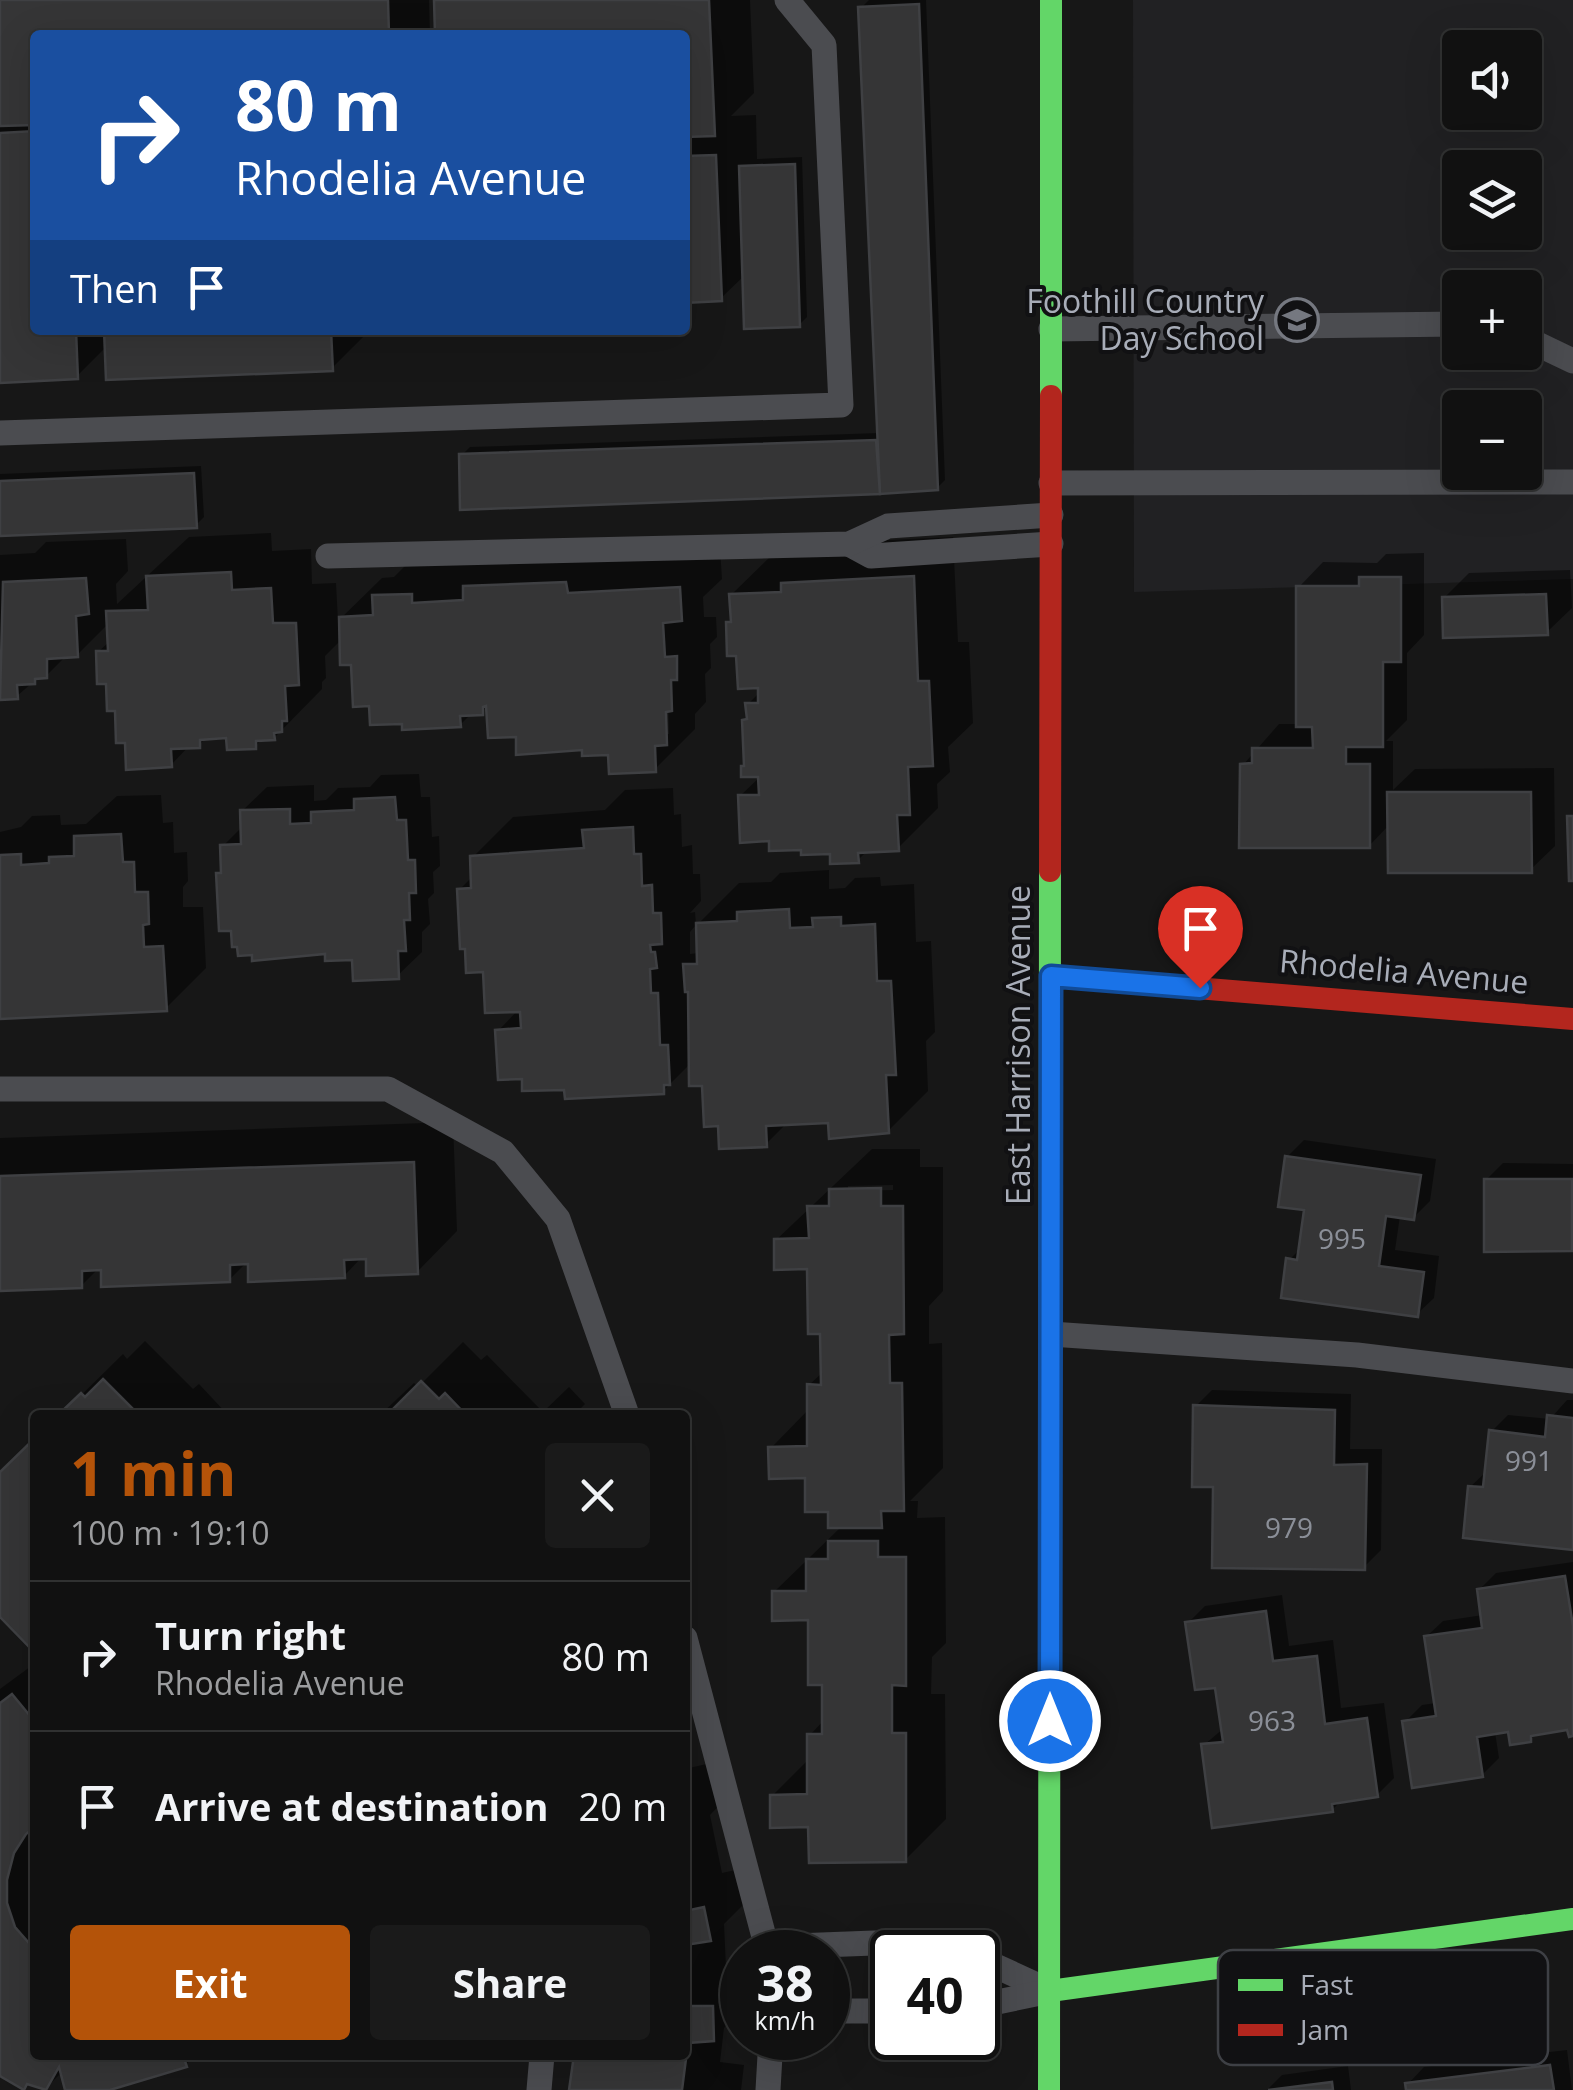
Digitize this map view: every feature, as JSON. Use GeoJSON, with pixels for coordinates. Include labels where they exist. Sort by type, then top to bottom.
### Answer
{"type":"FeatureCollection","features":[{"type":"Feature","properties":{"kind":"street","name":"East Harrison Avenue"},"geometry":{"type":"LineString","coordinates":[[1050,2090],[1051,0]]}},
{"type":"Feature","properties":{"kind":"street","name":"Rhodelia Avenue"},"geometry":{"type":"LineString","coordinates":[[1051,976],[1573,1019]]}},
{"type":"Feature","properties":{"kind":"street"},"geometry":{"type":"LineString","coordinates":[[1348,1950],[1573,1919]]}},
{"type":"Feature","properties":{"kind":"street"},"geometry":{"type":"LineString","coordinates":[[1050,1991],[1218,1968]]}},
{"type":"Feature","properties":{"kind":"lane"},"geometry":{"type":"LineString","coordinates":[[0,433],[841,405],[824,45],[787,0]]}},
{"type":"Feature","properties":{"kind":"lane"},"geometry":{"type":"LineString","coordinates":[[1051,329],[1442,324]]}},
{"type":"Feature","properties":{"kind":"lane"},"geometry":{"type":"LineString","coordinates":[[1542,346],[1573,361]]}},
{"type":"Feature","properties":{"kind":"lane"},"geometry":{"type":"LineString","coordinates":[[1051,483],[1573,482]]}},
{"type":"Feature","properties":{"kind":"lane"},"geometry":{"type":"LineString","coordinates":[[328,556],[848,544],[888,526],[1051,515]]}},
{"type":"Feature","properties":{"kind":"lane"},"geometry":{"type":"LineString","coordinates":[[848,544],[871,556],[1051,544]]}},
{"type":"Feature","properties":{"kind":"lane"},"geometry":{"type":"LineString","coordinates":[[0,1089],[388,1088],[503,1152],[558,1219],[625,1410]]}},
{"type":"Feature","properties":{"kind":"lane"},"geometry":{"type":"LineString","coordinates":[[1051,1334],[1357,1356],[1573,1381]]}},
{"type":"Feature","properties":{"kind":"lane"},"geometry":{"type":"LineString","coordinates":[[690,1657],[763,1930]]}},
{"type":"Feature","properties":{"kind":"lane"},"geometry":{"type":"LineString","coordinates":[[1000,1968],[1050,1991]]}},
{"type":"Feature","properties":{"kind":"lane"},"geometry":{"type":"LineString","coordinates":[[1000,2001],[1050,1991]]}},
{"type":"Feature","properties":{"kind":"lane"},"geometry":{"type":"LineString","coordinates":[[539,2090],[542,2060]]}},
{"type":"Feature","properties":{"kind":"lane"},"geometry":{"type":"LineString","coordinates":[[768,2090],[770,2060]]}},
{"type":"Feature","properties":{"kind":"shaded area","name":"Foothill Country Day School"},"geometry":{"type":"Polygon","coordinates":[[[1133,0],[1573,0],[1573,579],[1134,592],[1133,0]]]}},
{"type":"Feature","properties":{"kind":"building"},"geometry":{"type":"Polygon","coordinates":[[[0,0],[388,0],[389,30],[30,30],[30,125],[0,126],[0,0]]]}},
{"type":"Feature","properties":{"kind":"building"},"geometry":{"type":"Polygon","coordinates":[[[434,0],[709,0],[715,136],[690,137],[690,30],[435,30],[434,0]]]}},
{"type":"Feature","properties":{"kind":"building"},"geometry":{"type":"Polygon","coordinates":[[[919,4],[938,490],[880,494],[858,7],[919,4]]]}},
{"type":"Feature","properties":{"kind":"building"},"geometry":{"type":"Polygon","coordinates":[[[30,131],[30,335],[76,335],[78,379],[0,383],[0,133],[30,131]]]}},
{"type":"Feature","properties":{"kind":"building"},"geometry":{"type":"Polygon","coordinates":[[[716,155],[722,301],[690,303],[690,156],[716,155]]]}},
{"type":"Feature","properties":{"kind":"building"},"geometry":{"type":"Polygon","coordinates":[[[795,164],[800,327],[744,329],[739,166],[795,164]]]}},
{"type":"Feature","properties":{"kind":"building"},"geometry":{"type":"Polygon","coordinates":[[[104,335],[331,335],[333,371],[106,380],[104,335]]]}},
{"type":"Feature","properties":{"kind":"building"},"geometry":{"type":"Polygon","coordinates":[[[876,440],[880,494],[460,510],[459,454],[876,440]]]}},
{"type":"Feature","properties":{"kind":"building"},"geometry":{"type":"Polygon","coordinates":[[[194,473],[197,528],[0,536],[0,481],[194,473]]]}},
{"type":"Feature","properties":{"kind":"building"},"geometry":{"type":"Polygon","coordinates":[[[231,572],[232,590],[271,588],[273,623],[296,623],[299,685],[285,686],[287,721],[282,721],[282,732],[274,733],[275,740],[256,741],[256,749],[227,750],[226,738],[200,740],[200,748],[171,749],[172,767],[126,770],[125,743],[116,743],[115,711],[107,711],[106,684],[97,684],[96,651],[108,651],[106,611],[148,610],[146,576],[231,572]]]}},
{"type":"Feature","properties":{"kind":"building"},"geometry":{"type":"Polygon","coordinates":[[[914,576],[918,681],[929,681],[933,766],[908,767],[910,815],[897,815],[899,851],[858,853],[859,863],[830,864],[830,854],[769,851],[769,841],[740,843],[738,795],[759,795],[758,777],[741,777],[745,703],[758,703],[758,688],[738,689],[736,656],[727,656],[729,594],[781,592],[781,583],[914,576]]]}},
{"type":"Feature","properties":{"kind":"building"},"geometry":{"type":"Polygon","coordinates":[[[1359,577],[1401,577],[1401,662],[1383,662],[1383,747],[1346,747],[1346,764],[1370,764],[1370,848],[1239,848],[1240,764],[1252,763],[1252,748],[1313,748],[1312,727],[1296,727],[1296,586],[1359,586],[1359,577]]]}},
{"type":"Feature","properties":{"kind":"building"},"geometry":{"type":"Polygon","coordinates":[[[86,578],[89,614],[76,616],[78,657],[47,659],[47,678],[35,679],[35,684],[17,685],[18,699],[0,700],[3,582],[86,578]]]}},
{"type":"Feature","properties":{"kind":"building"},"geometry":{"type":"Polygon","coordinates":[[[566,582],[568,593],[680,587],[682,621],[663,623],[665,657],[677,656],[677,680],[671,680],[672,711],[666,712],[667,745],[655,746],[656,772],[609,774],[608,755],[582,756],[582,750],[516,755],[516,737],[488,738],[486,706],[483,715],[460,716],[461,727],[402,730],[402,724],[370,725],[369,706],[353,707],[351,665],[340,665],[339,617],[373,615],[372,595],[412,594],[412,603],[463,600],[463,586],[566,582]]]}},
{"type":"Feature","properties":{"kind":"building"},"geometry":{"type":"Polygon","coordinates":[[[1546,594],[1548,635],[1443,638],[1442,597],[1546,594]]]}},
{"type":"Feature","properties":{"kind":"building"},"geometry":{"type":"Polygon","coordinates":[[[1387,792],[1531,792],[1532,873],[1388,873],[1387,792]]]}},
{"type":"Feature","properties":{"kind":"building"},"geometry":{"type":"Polygon","coordinates":[[[395,797],[397,820],[406,820],[408,860],[415,860],[416,893],[409,893],[410,920],[404,920],[406,951],[398,951],[399,979],[353,981],[352,960],[325,961],[325,954],[252,961],[252,955],[238,956],[237,947],[232,947],[231,931],[219,931],[216,873],[221,873],[220,845],[241,844],[240,810],[290,809],[290,824],[311,823],[311,812],[354,810],[354,799],[395,797]]]}},
{"type":"Feature","properties":{"kind":"building"},"geometry":{"type":"Polygon","coordinates":[[[1567,816],[1573,816],[1573,881],[1569,881],[1567,816]]]}},
{"type":"Feature","properties":{"kind":"building"},"geometry":{"type":"Polygon","coordinates":[[[633,827],[634,854],[641,854],[642,886],[652,885],[653,913],[661,913],[662,944],[650,945],[657,968],[650,969],[651,993],[658,993],[660,1045],[668,1045],[670,1085],[664,1085],[664,1094],[565,1099],[564,1090],[522,1091],[522,1079],[498,1080],[495,1030],[521,1028],[520,1012],[485,1013],[483,972],[466,973],[465,949],[460,949],[457,889],[471,888],[470,856],[584,848],[582,830],[633,827]]]}},
{"type":"Feature","properties":{"kind":"building"},"geometry":{"type":"Polygon","coordinates":[[[121,834],[123,862],[134,862],[135,892],[148,892],[149,924],[143,925],[144,947],[163,946],[167,1011],[0,1019],[0,855],[21,854],[21,865],[49,863],[49,857],[74,856],[74,836],[121,834]]]}},
{"type":"Feature","properties":{"kind":"building"},"geometry":{"type":"Polygon","coordinates":[[[789,909],[790,928],[813,927],[812,918],[841,917],[841,926],[875,924],[877,981],[891,981],[896,1075],[886,1075],[889,1133],[829,1139],[828,1123],[766,1126],[767,1147],[719,1149],[718,1126],[704,1127],[702,1086],[689,1086],[688,992],[683,964],[697,964],[696,923],[737,921],[737,912],[789,909]]]}},
{"type":"Feature","properties":{"kind":"building"},"geometry":{"type":"Polygon","coordinates":[[[1285,1156],[1421,1175],[1414,1220],[1386,1216],[1379,1266],[1424,1272],[1418,1317],[1281,1298],[1286,1258],[1297,1260],[1304,1210],[1278,1207],[1285,1156]]]}},
{"type":"Feature","properties":{"kind":"building"},"geometry":{"type":"Polygon","coordinates":[[[414,1162],[418,1274],[366,1276],[366,1259],[344,1260],[345,1278],[248,1282],[248,1264],[230,1265],[230,1282],[101,1287],[101,1270],[82,1271],[82,1288],[0,1291],[0,1176],[414,1162]]]}},
{"type":"Feature","properties":{"kind":"building"},"geometry":{"type":"Polygon","coordinates":[[[1484,1179],[1572,1179],[1572,1251],[1484,1252],[1484,1179]]]}},
{"type":"Feature","properties":{"kind":"building"},"geometry":{"type":"Polygon","coordinates":[[[881,1188],[881,1206],[903,1206],[904,1334],[889,1335],[890,1383],[902,1383],[904,1511],[881,1511],[882,1528],[828,1528],[828,1512],[805,1512],[805,1478],[769,1479],[768,1447],[807,1446],[807,1384],[821,1385],[820,1334],[808,1334],[807,1269],[774,1270],[774,1239],[809,1238],[807,1206],[829,1206],[829,1189],[881,1188]]]}},
{"type":"Feature","properties":{"kind":"building"},"geometry":{"type":"Polygon","coordinates":[[[103,1379],[134,1410],[63,1410],[81,1393],[85,1397],[103,1379]]]}},
{"type":"Feature","properties":{"kind":"building"},"geometry":{"type":"Polygon","coordinates":[[[421,1381],[439,1399],[445,1393],[461,1410],[392,1410],[421,1381]]]}},
{"type":"Feature","properties":{"kind":"building"},"geometry":{"type":"Polygon","coordinates":[[[1193,1405],[1335,1410],[1334,1465],[1367,1464],[1365,1570],[1212,1568],[1213,1487],[1192,1487],[1193,1405]]]}},
{"type":"Feature","properties":{"kind":"building"},"geometry":{"type":"Polygon","coordinates":[[[1547,1415],[1573,1418],[1573,1550],[1463,1538],[1468,1486],[1483,1487],[1489,1430],[1545,1437],[1547,1415]]]}},
{"type":"Feature","properties":{"kind":"building"},"geometry":{"type":"Polygon","coordinates":[[[30,1443],[30,1648],[0,1617],[0,1472],[30,1443]]]}},
{"type":"Feature","properties":{"kind":"building"},"geometry":{"type":"Polygon","coordinates":[[[828,1541],[878,1541],[878,1557],[906,1557],[906,1686],[892,1685],[892,1733],[906,1733],[906,1862],[809,1863],[808,1827],[770,1828],[770,1795],[807,1794],[807,1734],[822,1734],[822,1685],[808,1685],[808,1620],[772,1621],[772,1591],[806,1591],[806,1559],[828,1559],[828,1541]]]}},
{"type":"Feature","properties":{"kind":"building"},"geometry":{"type":"Polygon","coordinates":[[[1565,1576],[1573,1626],[1573,1736],[1569,1737],[1567,1730],[1531,1736],[1531,1742],[1510,1745],[1508,1732],[1477,1737],[1483,1777],[1412,1788],[1402,1721],[1436,1716],[1424,1636],[1482,1628],[1477,1589],[1565,1576]]]}},
{"type":"Feature","properties":{"kind":"building"},"geometry":{"type":"Polygon","coordinates":[[[1266,1611],[1273,1661],[1317,1656],[1325,1724],[1367,1718],[1378,1797],[1332,1804],[1333,1812],[1212,1828],[1201,1744],[1223,1742],[1215,1688],[1195,1690],[1185,1622],[1266,1611]]]}},
{"type":"Feature","properties":{"kind":"building"},"geometry":{"type":"Polygon","coordinates":[[[12,1694],[30,1716],[30,1831],[14,1853],[7,1880],[7,1903],[15,1927],[30,1944],[30,2060],[185,2060],[187,2067],[110,2090],[65,2090],[59,2067],[46,2090],[27,2084],[24,2090],[0,2076],[0,1703],[12,1694]]]}},
{"type":"Feature","properties":{"kind":"building"},"geometry":{"type":"Polygon","coordinates":[[[704,1907],[711,1941],[690,1944],[690,1910],[704,1907]]]}},
{"type":"Feature","properties":{"kind":"building"},"geometry":{"type":"Polygon","coordinates":[[[690,2006],[713,2006],[714,2041],[690,2043],[690,2006]]]}},
{"type":"Feature","properties":{"kind":"building"},"geometry":{"type":"Polygon","coordinates":[[[573,2060],[686,2060],[682,2090],[569,2090],[573,2060]]]}},
{"type":"Feature","properties":{"kind":"building"},"geometry":{"type":"Polygon","coordinates":[[[1550,2065],[1554,2090],[1406,2090],[1405,2083],[1550,2065]]]}},
{"type":"Feature","properties":{"kind":"building"},"geometry":{"type":"Polygon","coordinates":[[[1332,2082],[1333,2090],[1268,2090],[1332,2082]]]}},
{"type":"Feature","properties":{"kind":"traffic: fast"},"geometry":{"type":"LineString","coordinates":[[1051,0],[1051,396]]}},
{"type":"Feature","properties":{"kind":"traffic: fast"},"geometry":{"type":"LineString","coordinates":[[1049,2090],[1050,871]]}},
{"type":"Feature","properties":{"kind":"traffic: fast"},"geometry":{"type":"LineString","coordinates":[[1348,1950],[1573,1919]]}},
{"type":"Feature","properties":{"kind":"traffic: fast"},"geometry":{"type":"LineString","coordinates":[[1050,1991],[1218,1968]]}},
{"type":"Feature","properties":{"kind":"traffic: jam"},"geometry":{"type":"LineString","coordinates":[[1050,871],[1051,396]]}},
{"type":"Feature","properties":{"kind":"traffic: jam"},"geometry":{"type":"LineString","coordinates":[[1051,976],[1573,1019]]}},
{"type":"Feature","properties":{"kind":"place","name":"Foothill Country Day School"},"geometry":{"type":"Point","coordinates":[1297,320]}},
{"type":"Feature","properties":{"kind":"route"},"geometry":{"type":"LineString","coordinates":[[1050,1721],[1051,976],[1200,988]]}}]}
